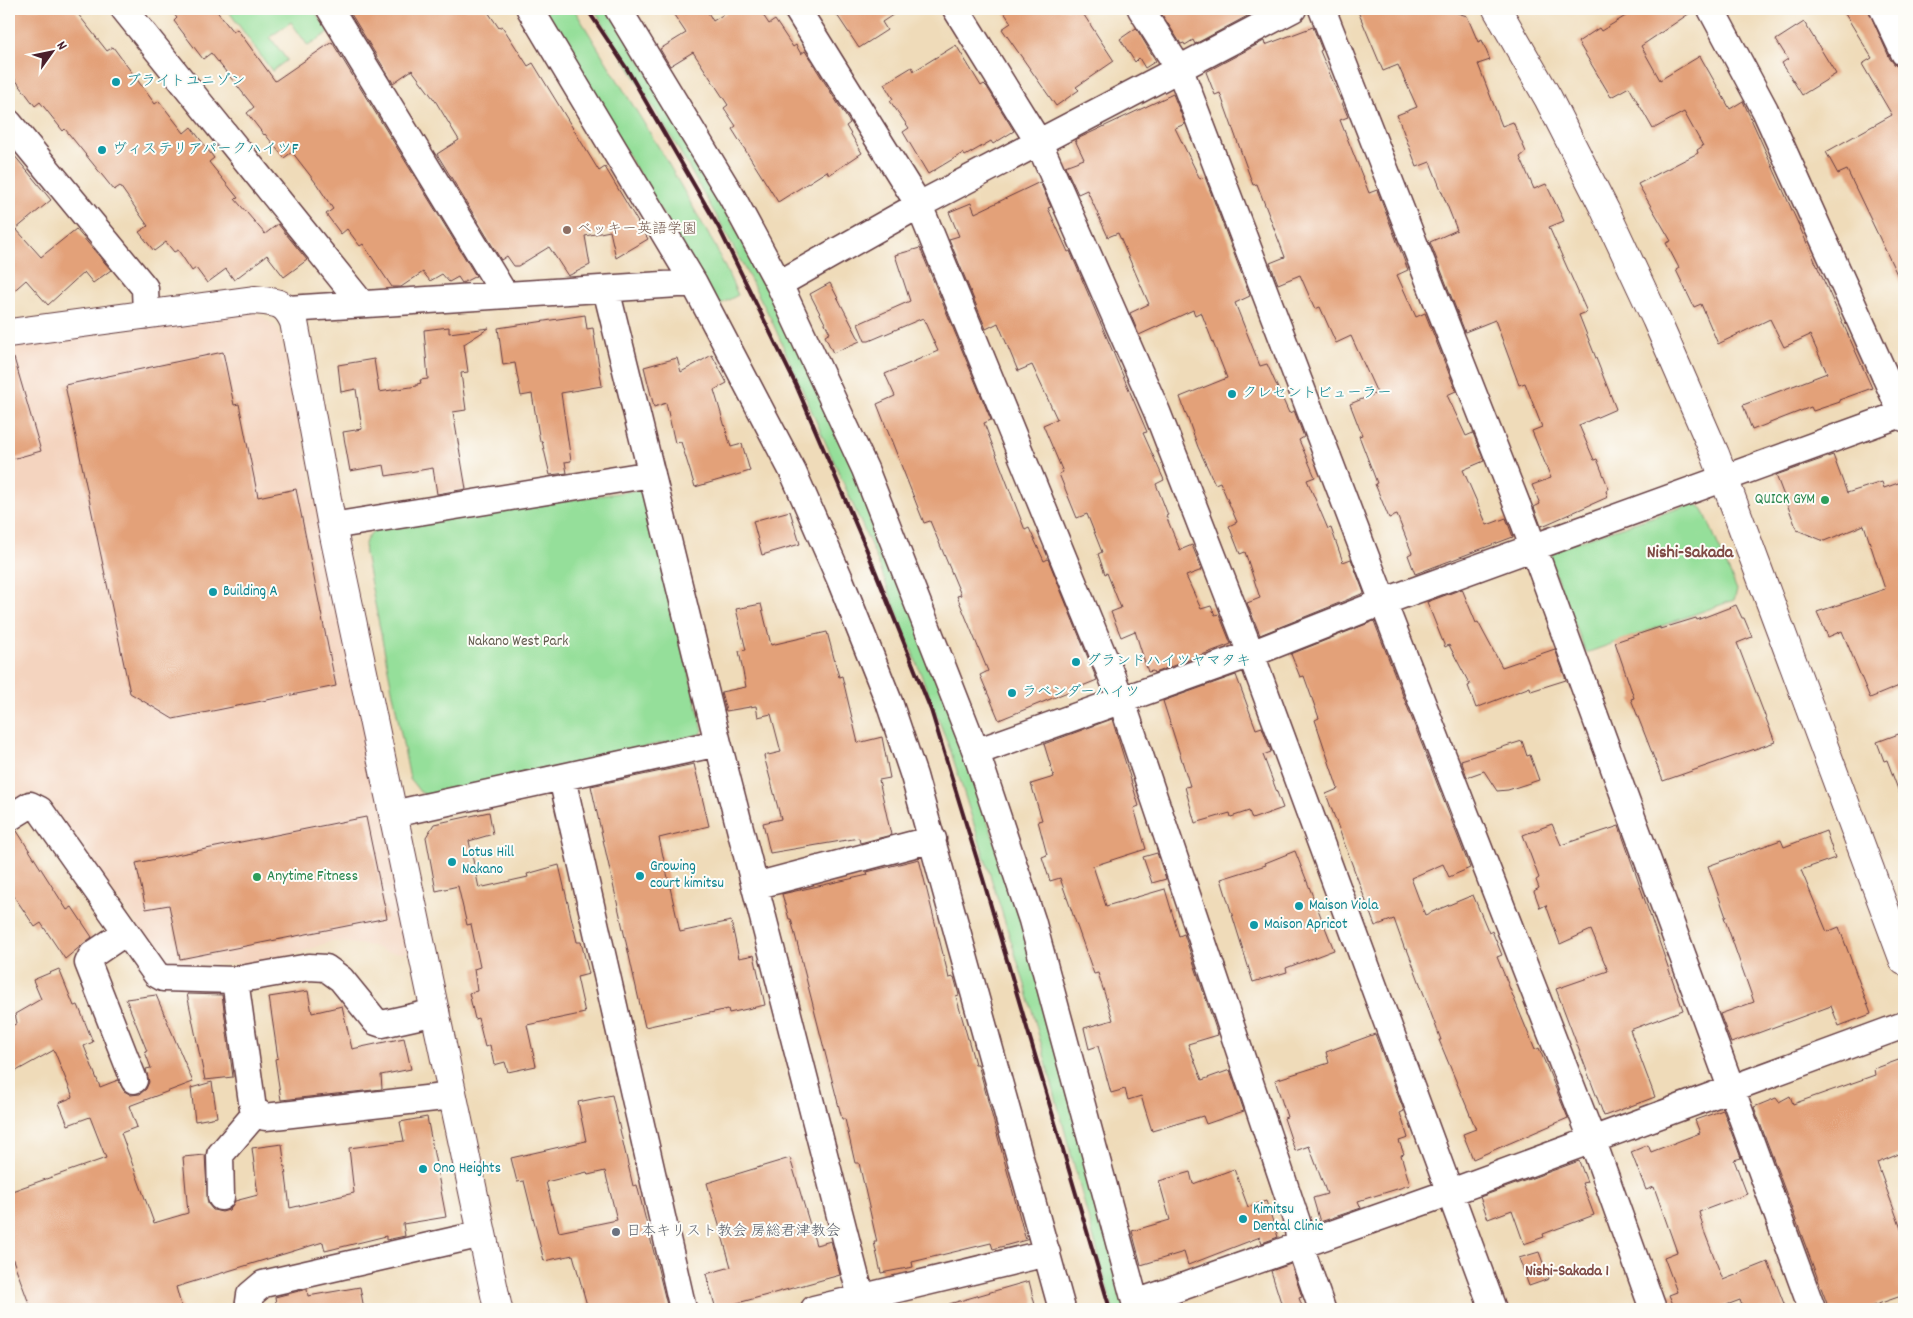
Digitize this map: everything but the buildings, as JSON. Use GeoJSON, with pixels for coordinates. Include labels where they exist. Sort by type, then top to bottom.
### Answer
{"type":"FeatureCollection","features":[{"type":"Feature","properties":{"kind":"street"},"geometry":{"type":"LineString","coordinates":[[124,9],[362,304]]}},
{"type":"Feature","properties":{"kind":"street"},"geometry":{"type":"LineString","coordinates":[[330,9],[505,295]]}},
{"type":"Feature","properties":{"kind":"street"},"geometry":{"type":"LineString","coordinates":[[530,9],[694,283],[793,472],[839,578],[889,702],[933,839],[1062,1309]]}},
{"type":"Feature","properties":{"kind":"street"},"geometry":{"type":"LineString","coordinates":[[618,9],[732,196],[779,284],[865,469],[976,752],[1032,920],[1137,1306],[1904,1025]]}},
{"type":"Feature","properties":{"kind":"street"},"geometry":{"type":"LineString","coordinates":[[797,9],[920,205],[1120,699],[1297,1222],[1300,1246],[1322,1309]]}},
{"type":"Feature","properties":{"kind":"street"},"geometry":{"type":"LineString","coordinates":[[956,9],[1038,143],[1157,412],[1251,654],[1493,1309]]}},
{"type":"Feature","properties":{"kind":"street"},"geometry":{"type":"LineString","coordinates":[[1141,9],[1180,70],[1383,602],[1592,1139],[1653,1309]]}},
{"type":"Feature","properties":{"kind":"street"},"geometry":{"type":"LineString","coordinates":[[779,284],[920,205],[1293,9]]}},
{"type":"Feature","properties":{"kind":"street"},"geometry":{"type":"LineString","coordinates":[[1322,9],[1534,549],[1812,1309]]}},
{"type":"Feature","properties":{"kind":"street"},"geometry":{"type":"LineString","coordinates":[[1497,9],[1548,98],[1605,210],[1660,328],[1726,478],[1904,961]]}},
{"type":"Feature","properties":{"kind":"street"},"geometry":{"type":"LineString","coordinates":[[976,752],[1120,699],[1251,654],[1383,602],[1904,415],[1766,110],[1712,9]]}},
{"type":"Feature","properties":{"kind":"street"},"geometry":{"type":"LineString","coordinates":[[1883,9],[1904,53]]}},
{"type":"Feature","properties":{"kind":"street"},"geometry":{"type":"LineString","coordinates":[[9,123],[145,288],[146,315]]}},
{"type":"Feature","properties":{"kind":"street"},"geometry":{"type":"LineString","coordinates":[[9,333],[254,300],[275,302],[288,309],[694,283]]}},
{"type":"Feature","properties":{"kind":"street"},"geometry":{"type":"LineString","coordinates":[[606,289],[718,743],[863,1303]]}},
{"type":"Feature","properties":{"kind":"street"},"geometry":{"type":"LineString","coordinates":[[288,309],[294,322],[332,526],[498,1309]]}},
{"type":"Feature","properties":{"kind":"street"},"geometry":{"type":"LineString","coordinates":[[332,526],[652,474]]}},
{"type":"Feature","properties":{"kind":"street"},"geometry":{"type":"LineString","coordinates":[[393,814],[718,743]]}},
{"type":"Feature","properties":{"kind":"street"},"geometry":{"type":"LineString","coordinates":[[562,778],[683,1309]]}},
{"type":"Feature","properties":{"kind":"street"},"geometry":{"type":"LineString","coordinates":[[9,818],[30,805],[40,810],[156,974],[163,978],[235,980],[309,967],[326,968],[342,979],[376,1022],[382,1024],[436,1012]]}},
{"type":"Feature","properties":{"kind":"street"},"geometry":{"type":"LineString","coordinates":[[755,886],[933,839]]}},
{"type":"Feature","properties":{"kind":"street"},"geometry":{"type":"LineString","coordinates":[[126,932],[92,955],[88,963],[134,1080]]}},
{"type":"Feature","properties":{"kind":"street"},"geometry":{"type":"LineString","coordinates":[[235,980],[252,1109],[265,1118],[453,1096]]}},
{"type":"Feature","properties":{"kind":"street"},"geometry":{"type":"LineString","coordinates":[[221,1196],[220,1155],[256,1113]]}},
{"type":"Feature","properties":{"kind":"street"},"geometry":{"type":"LineString","coordinates":[[248,1309],[250,1295],[263,1284],[482,1234]]}},
{"type":"Feature","properties":{"kind":"street"},"geometry":{"type":"LineString","coordinates":[[814,1309],[863,1303],[1047,1253]]}},
{"type":"Feature","properties":{"kind":"shaded area"},"geometry":{"type":"Polygon","coordinates":[[[255,312],[276,326],[282,341],[412,947],[405,953],[386,952],[373,946],[332,941],[290,956],[261,962],[174,965],[163,960],[39,794],[25,794],[9,805],[9,346],[255,312]]]}},
{"type":"Feature","properties":{"kind":"green space"},"geometry":{"type":"Polygon","coordinates":[[[227,9],[313,9],[329,32],[308,46],[291,22],[270,37],[287,60],[272,71],[227,9]]]}},
{"type":"Feature","properties":{"kind":"green space"},"geometry":{"type":"Polygon","coordinates":[[[542,9],[574,9],[664,156],[715,246],[738,295],[717,306],[542,9]]]}},
{"type":"Feature","properties":{"kind":"green space"},"geometry":{"type":"Polygon","coordinates":[[[594,9],[608,9],[668,106],[776,301],[863,487],[925,637],[1019,913],[1127,1309],[1113,1309],[1026,988],[951,752],[873,550],[771,319],[725,231],[676,145],[594,9]]]}},
{"type":"Feature","properties":{"kind":"green space","name":"Nakano West Park"},"geometry":{"type":"Polygon","coordinates":[[[638,490],[646,498],[703,730],[701,734],[431,797],[420,792],[410,779],[365,554],[366,540],[375,529],[638,490]]]}},
{"type":"Feature","properties":{"kind":"green space"},"geometry":{"type":"Polygon","coordinates":[[[1695,503],[1703,509],[1737,590],[1734,600],[1586,653],[1551,563],[1551,556],[1557,548],[1695,503]]]}},
{"type":"Feature","properties":{"kind":"railway"},"geometry":{"type":"LineString","coordinates":[[587,9],[627,69],[719,228],[796,385],[866,548],[931,710],[1110,1309]]}},
{"type":"Feature","properties":{"kind":"place","name":"ブライトユニゾン"},"geometry":{"type":"Point","coordinates":[116,82]}},
{"type":"Feature","properties":{"kind":"place","name":"ヴィステリアパークハイツF"},"geometry":{"type":"Point","coordinates":[102,150]}},
{"type":"Feature","properties":{"kind":"place","name":"ベッキー英語学園"},"geometry":{"type":"Point","coordinates":[567,230]}},
{"type":"Feature","properties":{"kind":"place","name":"クレセントビューラー"},"geometry":{"type":"Point","coordinates":[1232,394]}},
{"type":"Feature","properties":{"kind":"place","name":"QUICK GYM"},"geometry":{"type":"Point","coordinates":[1825,500]}},
{"type":"Feature","properties":{"kind":"place","name":"Building A"},"geometry":{"type":"Point","coordinates":[213,592]}},
{"type":"Feature","properties":{"kind":"place","name":"グランドハイツヤマタキ"},"geometry":{"type":"Point","coordinates":[1076,662]}},
{"type":"Feature","properties":{"kind":"place","name":"ラベンダーハイツ"},"geometry":{"type":"Point","coordinates":[1012,693]}},
{"type":"Feature","properties":{"kind":"place","name":"Lotus Hill Nakano"},"geometry":{"type":"Point","coordinates":[452,862]}},
{"type":"Feature","properties":{"kind":"place","name":"Growing court kimitsu"},"geometry":{"type":"Point","coordinates":[640,876]}},
{"type":"Feature","properties":{"kind":"place","name":"Anytime Fitness"},"geometry":{"type":"Point","coordinates":[257,877]}},
{"type":"Feature","properties":{"kind":"place","name":"Maison Viola"},"geometry":{"type":"Point","coordinates":[1299,906]}},
{"type":"Feature","properties":{"kind":"place","name":"Maison Apricot"},"geometry":{"type":"Point","coordinates":[1254,925]}},
{"type":"Feature","properties":{"kind":"place","name":"Ono Heights"},"geometry":{"type":"Point","coordinates":[423,1169]}},
{"type":"Feature","properties":{"kind":"place","name":"Kimitsu Dental Clinic"},"geometry":{"type":"Point","coordinates":[1243,1219]}},
{"type":"Feature","properties":{"kind":"place","name":"日本キリスト教会 房総君津教会"},"geometry":{"type":"Point","coordinates":[616,1232]}},
{"type":"Feature","properties":{"kind":"district","name":"Nishi-Sakada"},"geometry":{"type":"Point","coordinates":[1690,553]}},
{"type":"Feature","properties":{"kind":"district","name":"Nishi-Sakada 1"},"geometry":{"type":"Point","coordinates":[1567,1271]}}]}
